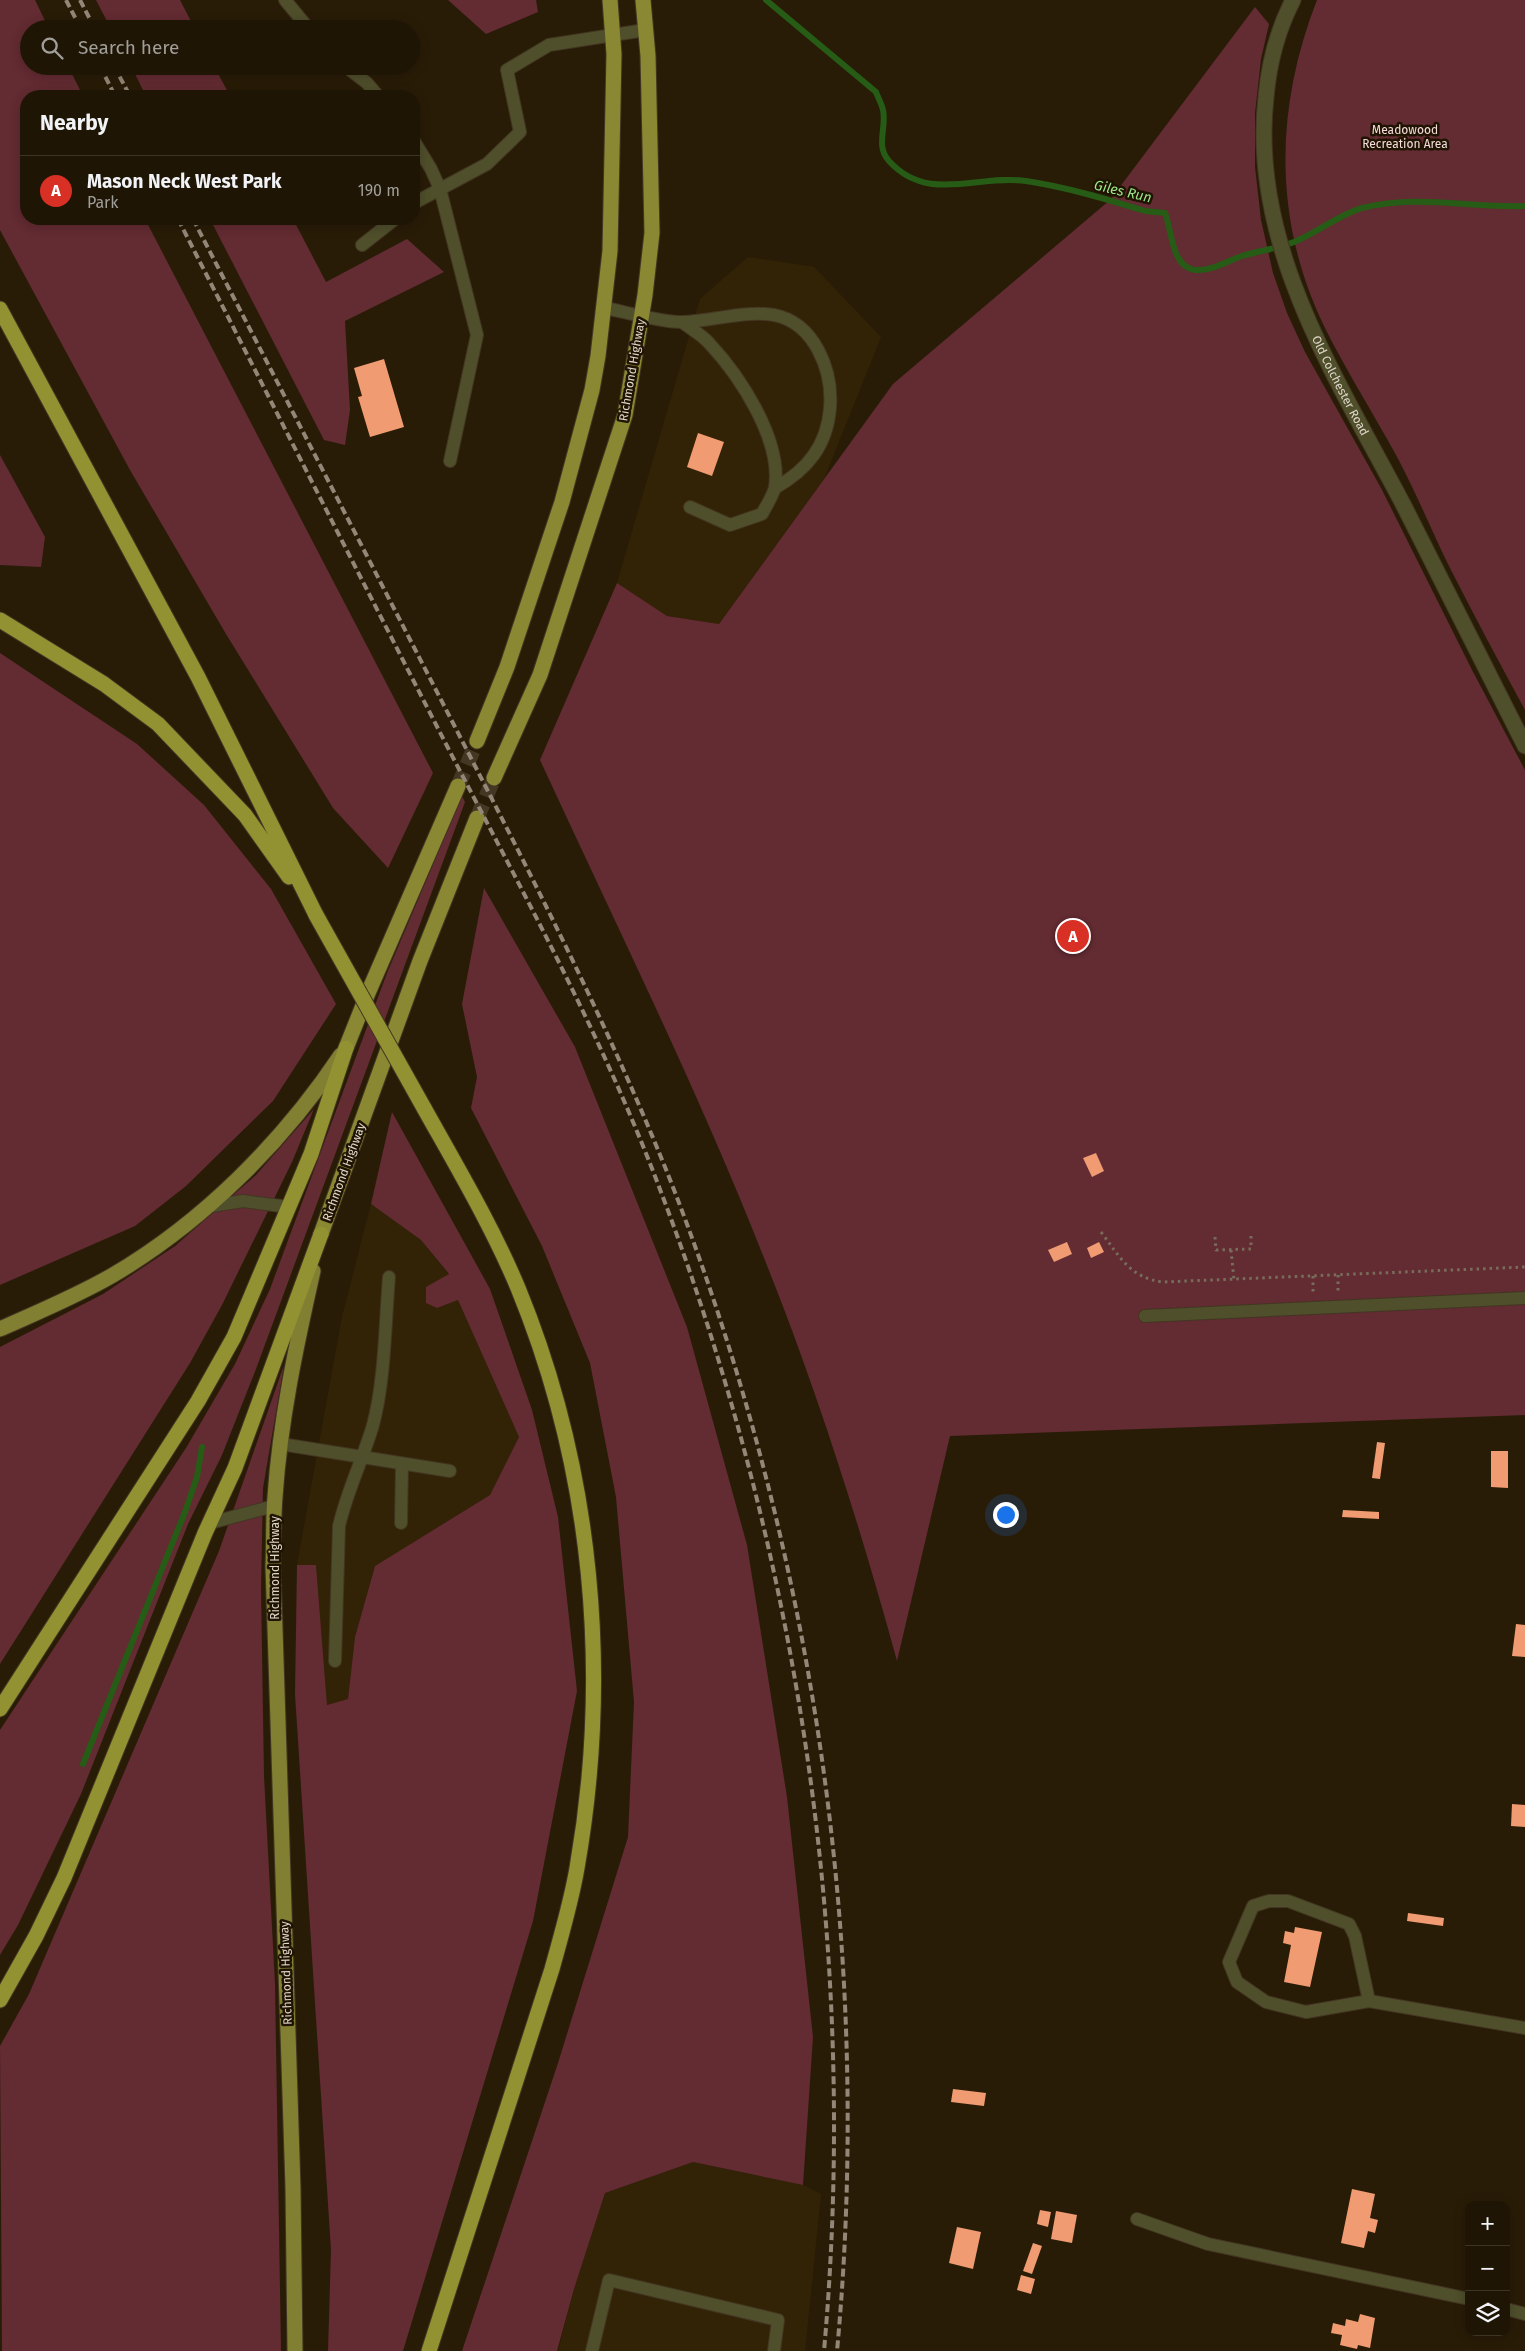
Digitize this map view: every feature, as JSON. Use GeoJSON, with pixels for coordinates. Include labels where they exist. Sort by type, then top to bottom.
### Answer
{"type":"FeatureCollection","features":[{"type":"Feature","properties":{"kind":"highway"},"geometry":{"type":"LineString","coordinates":[[477,741],[507,667],[562,502],[592,390],[605,308],[611,221],[614,54],[610,0]]}},
{"type":"Feature","properties":{"kind":"highway","name":"Richmond Highway"},"geometry":{"type":"LineString","coordinates":[[494,778],[540,675],[625,415],[642,315],[652,234],[643,0]]}},
{"type":"Feature","properties":{"kind":"highway"},"geometry":{"type":"LineString","coordinates":[[0,309],[198,676],[316,915],[494,1235],[518,1287],[538,1341],[570,1451],[583,1524],[590,1580],[594,1692],[591,1764],[586,1813],[568,1912],[552,1969],[429,2351]]}},
{"type":"Feature","properties":{"kind":"highway"},"geometry":{"type":"LineString","coordinates":[[0,620],[104,684],[158,724],[245,815],[316,915]]}},
{"type":"Feature","properties":{"kind":"highway"},"geometry":{"type":"LineString","coordinates":[[0,1709],[198,1401],[234,1337],[310,1154],[346,1048],[458,786]]}},
{"type":"Feature","properties":{"kind":"highway","name":"Richmond Highway"},"geometry":{"type":"LineString","coordinates":[[321,1234],[420,961],[477,818]]}},
{"type":"Feature","properties":{"kind":"highway"},"geometry":{"type":"LineString","coordinates":[[0,2000],[36,1936],[64,1878],[210,1523],[235,1468],[321,1234]]}},
{"type":"Feature","properties":{"kind":"main road"},"geometry":{"type":"LineString","coordinates":[[0,1329],[82,1292],[113,1275],[151,1250],[205,1207],[281,1133],[320,1087],[346,1048]]}},
{"type":"Feature","properties":{"kind":"main road","name":"Richmond Highway"},"geometry":{"type":"LineString","coordinates":[[295,2351],[293,2178],[273,1566],[274,1506],[291,1367],[321,1234]]}},
{"type":"Feature","properties":{"kind":"street","name":"Old Colchester Road"},"geometry":{"type":"LineString","coordinates":[[1290,1],[1276,41],[1268,73],[1263,120],[1266,181],[1288,268],[1317,341],[1525,746]]}},
{"type":"Feature","properties":{"kind":"lane"},"geometry":{"type":"LineString","coordinates":[[285,0],[302,20]]}},
{"type":"Feature","properties":{"kind":"lane"},"geometry":{"type":"LineString","coordinates":[[420,200],[487,164],[520,132],[507,70],[549,46],[645,30]]}},
{"type":"Feature","properties":{"kind":"lane"},"geometry":{"type":"LineString","coordinates":[[357,75],[367,82],[373,90]]}},
{"type":"Feature","properties":{"kind":"lane"},"geometry":{"type":"LineString","coordinates":[[420,152],[440,189],[477,335],[450,461]]}},
{"type":"Feature","properties":{"kind":"lane"},"geometry":{"type":"LineString","coordinates":[[362,245],[387,225]]}},
{"type":"Feature","properties":{"kind":"lane"},"geometry":{"type":"LineString","coordinates":[[605,308],[682,322],[773,315],[791,322],[806,334],[819,350],[828,374],[831,396],[829,419],[822,442],[800,472],[775,488]]}},
{"type":"Feature","properties":{"kind":"lane"},"geometry":{"type":"LineString","coordinates":[[682,322],[708,342],[733,373],[757,411],[775,456],[775,488],[762,514],[730,525],[690,507]]}},
{"type":"Feature","properties":{"kind":"lane"},"geometry":{"type":"LineString","coordinates":[[205,1207],[243,1201],[289,1208]]}},
{"type":"Feature","properties":{"kind":"lane"},"geometry":{"type":"LineString","coordinates":[[335,1661],[339,1526],[344,1504],[362,1457],[378,1401],[389,1277]]}},
{"type":"Feature","properties":{"kind":"lane"},"geometry":{"type":"LineString","coordinates":[[1146,1316],[1525,1298]]}},
{"type":"Feature","properties":{"kind":"lane"},"geometry":{"type":"LineString","coordinates":[[281,1444],[450,1471]]}},
{"type":"Feature","properties":{"kind":"lane"},"geometry":{"type":"LineString","coordinates":[[401,1523],[402,1464]]}},
{"type":"Feature","properties":{"kind":"lane"},"geometry":{"type":"LineString","coordinates":[[210,1523],[274,1506]]}},
{"type":"Feature","properties":{"kind":"lane"},"geometry":{"type":"LineString","coordinates":[[1369,2001],[1354,1936],[1349,1924],[1288,1901],[1269,1902],[1253,1906],[1229,1962],[1237,1982],[1266,2002],[1306,2012],[1369,2001],[1525,2028]]}},
{"type":"Feature","properties":{"kind":"lane"},"geometry":{"type":"LineString","coordinates":[[1137,2219],[1217,2246],[1271,2259],[1465,2298]]}},
{"type":"Feature","properties":{"kind":"lane"},"geometry":{"type":"LineString","coordinates":[[592,2351],[609,2280],[778,2320],[774,2351]]}},
{"type":"Feature","properties":{"kind":"lane"},"geometry":{"type":"LineString","coordinates":[[1510,2310],[1525,2314]]}},
{"type":"Feature","properties":{"kind":"path"},"geometry":{"type":"LineString","coordinates":[[1101,1232],[1129,1268],[1142,1277],[1163,1282],[1525,1268]]}},
{"type":"Feature","properties":{"kind":"path"},"geometry":{"type":"LineString","coordinates":[[1215,1237],[1216,1250],[1251,1249],[1251,1235]]}},
{"type":"Feature","properties":{"kind":"path"},"geometry":{"type":"LineString","coordinates":[[1231,1250],[1234,1280]]}},
{"type":"Feature","properties":{"kind":"shaded area"},"geometry":{"type":"Polygon","coordinates":[[[748,257],[814,267],[881,337],[824,479],[719,624],[667,616],[617,583],[700,299],[748,257]]]}},
{"type":"Feature","properties":{"kind":"shaded area"},"geometry":{"type":"Polygon","coordinates":[[[371,1204],[421,1240],[449,1275],[437,1308],[458,1300],[519,1437],[490,1495],[375,1566],[355,1637],[348,1699],[327,1705],[316,1566],[297,1565],[342,1317],[371,1204]]]}},
{"type":"Feature","properties":{"kind":"shaded area"},"geometry":{"type":"Polygon","coordinates":[[[693,2162],[803,2185],[821,2194],[805,2351],[558,2351],[574,2289],[605,2193],[693,2162]]]}},
{"type":"Feature","properties":{"kind":"green space"},"geometry":{"type":"Polygon","coordinates":[[[0,0],[35,0],[45,20],[20,20],[20,75],[72,75],[80,90],[20,90],[20,225],[148,225],[433,773],[388,868],[333,808],[226,634],[130,470],[0,230],[0,0]]]}},
{"type":"Feature","properties":{"kind":"green space"},"geometry":{"type":"Polygon","coordinates":[[[96,0],[180,0],[190,20],[106,20],[96,0]]]}},
{"type":"Feature","properties":{"kind":"green space"},"geometry":{"type":"Polygon","coordinates":[[[448,0],[536,0],[538,12],[486,34],[448,0]]]}},
{"type":"Feature","properties":{"kind":"green space","name":"Meadowood Recreation Area"},"geometry":{"type":"Polygon","coordinates":[[[1317,0],[1525,0],[1525,710],[1451,570],[1396,455],[1326,330],[1309,290],[1296,249],[1289,208],[1286,166],[1287,125],[1293,83],[1303,41],[1317,0]]]}},
{"type":"Feature","properties":{"kind":"green space"},"geometry":{"type":"Polygon","coordinates":[[[1255,7],[1269,24],[1261,59],[1255,113],[1255,167],[1261,220],[1273,273],[1287,313],[1305,352],[1381,488],[1472,670],[1525,770],[1525,1415],[950,1436],[897,1661],[868,1560],[821,1410],[766,1263],[713,1136],[657,1010],[540,760],[617,583],[667,616],[719,624],[893,384],[1110,200],[1255,7]]]}},
{"type":"Feature","properties":{"kind":"green space"},"geometry":{"type":"Polygon","coordinates":[[[136,75],[219,75],[227,90],[143,90],[136,75]]]}},
{"type":"Feature","properties":{"kind":"green space"},"geometry":{"type":"Polygon","coordinates":[[[213,225],[296,225],[326,282],[407,239],[444,272],[345,321],[350,410],[345,445],[324,440],[213,225]]]}},
{"type":"Feature","properties":{"kind":"green space"},"geometry":{"type":"Polygon","coordinates":[[[0,455],[45,537],[41,567],[0,565],[0,455]]]}},
{"type":"Feature","properties":{"kind":"green space"},"geometry":{"type":"Polygon","coordinates":[[[0,653],[137,744],[204,805],[271,889],[336,1004],[273,1101],[186,1186],[135,1226],[0,1285],[0,653]]]}},
{"type":"Feature","properties":{"kind":"green space"},"geometry":{"type":"Polygon","coordinates":[[[462,796],[465,802],[256,1369],[222,1455],[188,1524],[81,1794],[18,1925],[0,1955],[0,1730],[186,1448],[235,1364],[270,1289],[387,973],[462,796]]]}},
{"type":"Feature","properties":{"kind":"green space"},"geometry":{"type":"Polygon","coordinates":[[[484,888],[575,1047],[687,1327],[747,1545],[787,1797],[813,2037],[803,2185],[693,2162],[605,2193],[574,2289],[557,2351],[462,2351],[558,2063],[628,1837],[634,1702],[616,1497],[590,1363],[542,1246],[471,1108],[477,1077],[462,1004],[484,888]]]}},
{"type":"Feature","properties":{"kind":"green space"},"geometry":{"type":"Polygon","coordinates":[[[314,1109],[292,1162],[222,1305],[190,1363],[0,1664],[0,1347],[103,1294],[175,1246],[256,1175],[314,1109]]]}},
{"type":"Feature","properties":{"kind":"green space"},"geometry":{"type":"Polygon","coordinates":[[[392,1112],[490,1289],[532,1410],[558,1517],[577,1691],[533,1921],[403,2351],[328,2351],[331,2250],[295,1694],[297,1565],[316,1565],[327,1705],[348,1699],[355,1637],[375,1566],[490,1495],[519,1437],[458,1300],[437,1308],[426,1303],[426,1287],[449,1274],[421,1240],[371,1204],[392,1112]]]}},
{"type":"Feature","properties":{"kind":"green space"},"geometry":{"type":"Polygon","coordinates":[[[284,1365],[263,1488],[261,1588],[264,1776],[275,1984],[281,2351],[2,2351],[0,2046],[29,1994],[219,1551],[284,1365]]]}},
{"type":"Feature","properties":{"kind":"building"},"geometry":{"type":"Polygon","coordinates":[[[384,359],[404,427],[370,437],[358,397],[362,396],[354,368],[384,359]]]}},
{"type":"Feature","properties":{"kind":"building"},"geometry":{"type":"Polygon","coordinates":[[[698,433],[724,442],[712,476],[687,467],[698,433]]]}},
{"type":"Feature","properties":{"kind":"building"},"geometry":{"type":"Polygon","coordinates":[[[1096,1153],[1104,1171],[1092,1177],[1083,1158],[1096,1153]]]}},
{"type":"Feature","properties":{"kind":"building"},"geometry":{"type":"Polygon","coordinates":[[[1067,1242],[1072,1254],[1054,1262],[1048,1250],[1067,1242]]]}},
{"type":"Feature","properties":{"kind":"building"},"geometry":{"type":"Polygon","coordinates":[[[1099,1242],[1104,1252],[1091,1258],[1087,1248],[1099,1242]]]}},
{"type":"Feature","properties":{"kind":"building"},"geometry":{"type":"Polygon","coordinates":[[[1377,1442],[1385,1443],[1380,1479],[1372,1478],[1377,1442]]]}},
{"type":"Feature","properties":{"kind":"building"},"geometry":{"type":"Polygon","coordinates":[[[1491,1451],[1508,1451],[1508,1488],[1491,1487],[1491,1451]]]}},
{"type":"Feature","properties":{"kind":"building"},"geometry":{"type":"Polygon","coordinates":[[[1343,1510],[1379,1512],[1379,1519],[1342,1517],[1343,1510]]]}},
{"type":"Feature","properties":{"kind":"building"},"geometry":{"type":"Polygon","coordinates":[[[1516,1624],[1525,1625],[1525,1657],[1512,1656],[1516,1624]]]}},
{"type":"Feature","properties":{"kind":"building"},"geometry":{"type":"Polygon","coordinates":[[[1512,1804],[1525,1805],[1525,1827],[1511,1826],[1512,1804]]]}},
{"type":"Feature","properties":{"kind":"building"},"geometry":{"type":"Polygon","coordinates":[[[1408,1913],[1444,1918],[1443,1926],[1407,1921],[1408,1913]]]}},
{"type":"Feature","properties":{"kind":"building"},"geometry":{"type":"Polygon","coordinates":[[[1295,1927],[1322,1932],[1310,1987],[1284,1982],[1291,1945],[1283,1943],[1285,1931],[1294,1933],[1295,1927]]]}},
{"type":"Feature","properties":{"kind":"building"},"geometry":{"type":"Polygon","coordinates":[[[953,2089],[986,2093],[984,2106],[951,2102],[953,2089]]]}},
{"type":"Feature","properties":{"kind":"building"},"geometry":{"type":"Polygon","coordinates":[[[1352,2189],[1375,2194],[1370,2218],[1378,2220],[1375,2233],[1368,2231],[1364,2248],[1341,2243],[1352,2189]]]}},
{"type":"Feature","properties":{"kind":"building"},"geometry":{"type":"Polygon","coordinates":[[[1040,2210],[1051,2212],[1048,2227],[1037,2224],[1040,2210]]]}},
{"type":"Feature","properties":{"kind":"building"},"geometry":{"type":"Polygon","coordinates":[[[1056,2211],[1077,2215],[1072,2243],[1051,2239],[1056,2211]]]}},
{"type":"Feature","properties":{"kind":"building"},"geometry":{"type":"Polygon","coordinates":[[[957,2227],[981,2232],[973,2269],[949,2263],[957,2227]]]}},
{"type":"Feature","properties":{"kind":"building"},"geometry":{"type":"Polygon","coordinates":[[[1033,2243],[1042,2246],[1032,2274],[1023,2271],[1033,2243]]]}},
{"type":"Feature","properties":{"kind":"building"},"geometry":{"type":"Polygon","coordinates":[[[1021,2275],[1035,2279],[1031,2294],[1017,2290],[1021,2275]]]}},
{"type":"Feature","properties":{"kind":"building"},"geometry":{"type":"Polygon","coordinates":[[[1360,2314],[1375,2318],[1370,2348],[1358,2345],[1357,2349],[1340,2345],[1342,2335],[1331,2333],[1333,2323],[1345,2326],[1346,2319],[1358,2322],[1360,2314]]]}},
{"type":"Feature","properties":{"kind":"waterway","name":"Giles Run"},"geometry":{"type":"LineString","coordinates":[[766,0],[876,92],[884,116],[882,143],[885,155],[904,174],[920,181],[937,184],[1008,180],[1026,181],[1071,190],[1145,211],[1165,213],[1177,255],[1181,262],[1195,270],[1212,268],[1239,257],[1294,242],[1344,215],[1362,208],[1403,202],[1525,206]]}},
{"type":"Feature","properties":{"kind":"waterway"},"geometry":{"type":"LineString","coordinates":[[83,1764],[185,1512],[197,1477],[202,1447]]}},
{"type":"Feature","properties":{"kind":"tunnel"},"geometry":{"type":"LineString","coordinates":[[458,786],[477,741]]}},
{"type":"Feature","properties":{"kind":"tunnel"},"geometry":{"type":"LineString","coordinates":[[477,818],[494,778]]}},
{"type":"Feature","properties":{"kind":"railway"},"geometry":{"type":"LineString","coordinates":[[66,0],[76,20]]}},
{"type":"Feature","properties":{"kind":"railway"},"geometry":{"type":"LineString","coordinates":[[80,0],[90,20]]}},
{"type":"Feature","properties":{"kind":"railway"},"geometry":{"type":"LineString","coordinates":[[104,75],[112,90]]}},
{"type":"Feature","properties":{"kind":"railway"},"geometry":{"type":"LineString","coordinates":[[119,75],[127,90]]}},
{"type":"Feature","properties":{"kind":"railway"},"geometry":{"type":"LineString","coordinates":[[181,225],[555,954],[629,1112],[651,1166],[702,1308],[745,1453],[780,1600],[806,1749],[824,1899],[833,2049],[833,2200],[824,2351]]}},
{"type":"Feature","properties":{"kind":"railway"},"geometry":{"type":"LineString","coordinates":[[196,225],[567,948],[620,1062],[669,1177],[719,1317],[762,1461],[796,1606],[821,1754],[838,1903],[847,2053],[846,2202],[837,2351]]}},
{"type":"Feature","properties":{"kind":"place","name":"Mason Neck West Park"},"geometry":{"type":"Point","coordinates":[1073,936]}}]}
